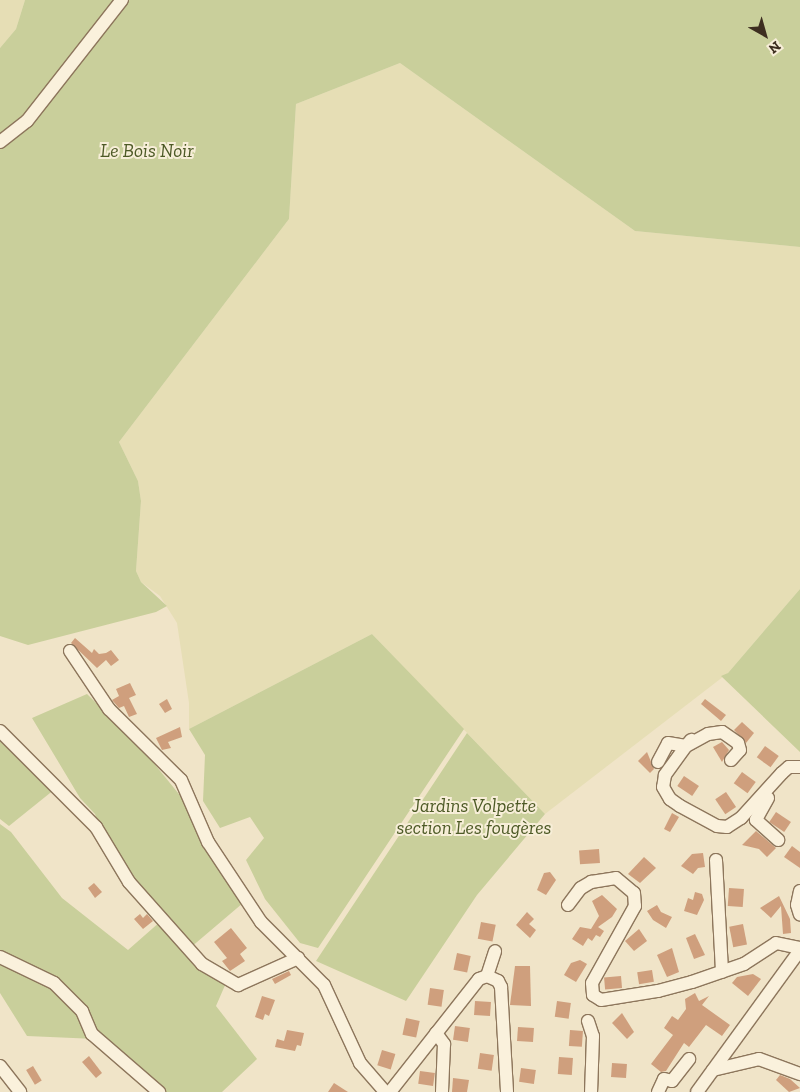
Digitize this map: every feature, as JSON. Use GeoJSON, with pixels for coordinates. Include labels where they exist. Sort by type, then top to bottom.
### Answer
{"type":"FeatureCollection","features":[{"type":"Feature","properties":{"kind":"street"},"geometry":{"type":"LineString","coordinates":[[0,142],[26,122],[122,0]]}},
{"type":"Feature","properties":{"kind":"street"},"geometry":{"type":"LineString","coordinates":[[70,652],[109,708],[180,780],[208,842],[250,906],[261,922],[324,985],[360,1064],[385,1092]]}},
{"type":"Feature","properties":{"kind":"street"},"geometry":{"type":"LineString","coordinates":[[713,724],[696,734],[686,746],[665,775],[664,787],[670,799],[717,826],[734,824],[790,768],[800,767]]}},
{"type":"Feature","properties":{"kind":"street"},"geometry":{"type":"LineString","coordinates":[[0,731],[96,827],[129,882],[202,964],[238,985],[298,958]]}},
{"type":"Feature","properties":{"kind":"street"},"geometry":{"type":"LineString","coordinates":[[658,762],[668,743],[686,746],[717,732],[727,734],[740,746],[731,760]]}},
{"type":"Feature","properties":{"kind":"street"},"geometry":{"type":"LineString","coordinates":[[771,786],[769,797],[756,820],[778,840]]}},
{"type":"Feature","properties":{"kind":"street"},"geometry":{"type":"LineString","coordinates":[[716,860],[722,972]]}},
{"type":"Feature","properties":{"kind":"street"},"geometry":{"type":"LineString","coordinates":[[568,905],[591,882],[616,878],[634,893],[636,899],[592,983],[596,998],[601,1000],[658,992],[722,972],[753,960],[776,943],[800,949],[698,1092]]}},
{"type":"Feature","properties":{"kind":"street"},"geometry":{"type":"LineString","coordinates":[[800,892],[797,905],[800,915]]}},
{"type":"Feature","properties":{"kind":"street"},"geometry":{"type":"LineString","coordinates":[[487,976],[495,951]]}},
{"type":"Feature","properties":{"kind":"street"},"geometry":{"type":"LineString","coordinates":[[0,957],[54,983],[82,1011],[92,1034],[159,1092]]}},
{"type":"Feature","properties":{"kind":"street"},"geometry":{"type":"LineString","coordinates":[[390,1092],[479,979],[487,976],[498,980],[501,987],[507,1092]]}},
{"type":"Feature","properties":{"kind":"street"},"geometry":{"type":"LineString","coordinates":[[588,1020],[593,1036],[591,1092]]}},
{"type":"Feature","properties":{"kind":"street"},"geometry":{"type":"LineString","coordinates":[[436,1033],[444,1044],[442,1092]]}},
{"type":"Feature","properties":{"kind":"street"},"geometry":{"type":"LineString","coordinates":[[658,1092],[664,1078],[672,1081],[689,1059]]}},
{"type":"Feature","properties":{"kind":"street"},"geometry":{"type":"LineString","coordinates":[[714,1070],[759,1059],[800,1074]]}},
{"type":"Feature","properties":{"kind":"street"},"geometry":{"type":"LineString","coordinates":[[0,1066],[20,1092]]}},
{"type":"Feature","properties":{"kind":"shaded area"},"geometry":{"type":"Polygon","coordinates":[[[0,0],[25,0],[16,29],[0,48],[0,0]]]}},
{"type":"Feature","properties":{"kind":"shaded area"},"geometry":{"type":"Polygon","coordinates":[[[400,63],[635,231],[800,247],[800,589],[728,673],[545,814],[372,634],[189,729],[189,703],[177,623],[160,596],[141,582],[136,571],[141,501],[138,481],[119,442],[289,219],[296,104],[400,63]]]}},
{"type":"Feature","properties":{"kind":"green space","name":"Le Bois Noir"},"geometry":{"type":"Polygon","coordinates":[[[25,0],[800,0],[800,247],[635,231],[400,63],[296,104],[289,219],[119,442],[138,481],[141,501],[136,571],[141,582],[167,606],[156,612],[28,645],[0,636],[0,48],[16,29],[25,0]]]}},
{"type":"Feature","properties":{"kind":"green space"},"geometry":{"type":"Polygon","coordinates":[[[800,589],[800,752],[721,676],[728,673],[800,589]]]}},
{"type":"Feature","properties":{"kind":"green space"},"geometry":{"type":"Polygon","coordinates":[[[372,634],[464,729],[318,948],[300,943],[265,899],[246,860],[264,838],[250,817],[220,828],[203,801],[205,755],[189,729],[372,634]]]}},
{"type":"Feature","properties":{"kind":"green space"},"geometry":{"type":"Polygon","coordinates":[[[87,694],[139,745],[187,804],[243,903],[190,948],[127,874],[99,826],[95,814],[80,798],[32,718],[87,694]]]}},
{"type":"Feature","properties":{"kind":"green space","name":"Jardins Volpette section Les fougères"},"geometry":{"type":"Polygon","coordinates":[[[467,733],[545,814],[477,895],[406,1001],[316,961],[467,733]]]}},
{"type":"Feature","properties":{"kind":"green space"},"geometry":{"type":"Polygon","coordinates":[[[0,734],[55,789],[9,826],[0,819],[0,734]]]}},
{"type":"Feature","properties":{"kind":"green space"},"geometry":{"type":"Polygon","coordinates":[[[0,824],[11,832],[62,898],[128,950],[161,921],[226,983],[216,1006],[257,1059],[222,1092],[164,1092],[96,1039],[27,1036],[0,993],[0,824]]]}},
{"type":"Feature","properties":{"kind":"building"},"geometry":{"type":"Polygon","coordinates":[[[75,638],[92,653],[94,649],[99,654],[111,650],[119,660],[111,666],[106,660],[97,668],[71,643],[75,638]]]}},
{"type":"Feature","properties":{"kind":"building"},"geometry":{"type":"Polygon","coordinates":[[[130,683],[136,695],[129,698],[137,714],[129,717],[124,706],[119,708],[112,700],[119,696],[116,689],[130,683]]]}},
{"type":"Feature","properties":{"kind":"building"},"geometry":{"type":"Polygon","coordinates":[[[167,699],[172,709],[165,713],[159,704],[167,699]]]}},
{"type":"Feature","properties":{"kind":"building"},"geometry":{"type":"Polygon","coordinates":[[[705,699],[726,715],[721,721],[701,704],[705,699]]]}},
{"type":"Feature","properties":{"kind":"building"},"geometry":{"type":"Polygon","coordinates":[[[742,722],[754,733],[746,743],[734,730],[742,722]]]}},
{"type":"Feature","properties":{"kind":"building"},"geometry":{"type":"Polygon","coordinates":[[[180,727],[182,737],[168,742],[171,748],[162,750],[156,738],[180,727]]]}},
{"type":"Feature","properties":{"kind":"building"},"geometry":{"type":"Polygon","coordinates":[[[722,742],[729,750],[722,762],[713,747],[722,742]]]}},
{"type":"Feature","properties":{"kind":"building"},"geometry":{"type":"Polygon","coordinates":[[[765,746],[779,756],[771,767],[757,757],[765,746]]]}},
{"type":"Feature","properties":{"kind":"building"},"geometry":{"type":"Polygon","coordinates":[[[647,752],[654,769],[650,773],[638,761],[647,752]]]}},
{"type":"Feature","properties":{"kind":"building"},"geometry":{"type":"Polygon","coordinates":[[[742,772],[756,782],[748,793],[734,783],[742,772]]]}},
{"type":"Feature","properties":{"kind":"building"},"geometry":{"type":"Polygon","coordinates":[[[684,776],[699,786],[692,796],[677,786],[684,776]]]}},
{"type":"Feature","properties":{"kind":"building"},"geometry":{"type":"Polygon","coordinates":[[[726,792],[736,807],[725,814],[715,799],[726,792]]]}},
{"type":"Feature","properties":{"kind":"building"},"geometry":{"type":"Polygon","coordinates":[[[776,812],[791,822],[784,832],[769,822],[776,812]]]}},
{"type":"Feature","properties":{"kind":"building"},"geometry":{"type":"Polygon","coordinates":[[[672,813],[679,817],[670,832],[664,829],[672,813]]]}},
{"type":"Feature","properties":{"kind":"building"},"geometry":{"type":"Polygon","coordinates":[[[756,831],[776,848],[767,857],[759,849],[742,845],[756,831]]]}},
{"type":"Feature","properties":{"kind":"building"},"geometry":{"type":"Polygon","coordinates":[[[792,846],[800,852],[800,868],[784,857],[792,846]]]}},
{"type":"Feature","properties":{"kind":"building"},"geometry":{"type":"Polygon","coordinates":[[[599,849],[600,863],[580,864],[579,850],[599,849]]]}},
{"type":"Feature","properties":{"kind":"building"},"geometry":{"type":"Polygon","coordinates":[[[703,853],[705,867],[698,868],[693,874],[681,866],[692,854],[703,853]]]}},
{"type":"Feature","properties":{"kind":"building"},"geometry":{"type":"Polygon","coordinates":[[[644,857],[656,868],[640,883],[628,874],[644,857]]]}},
{"type":"Feature","properties":{"kind":"building"},"geometry":{"type":"Polygon","coordinates":[[[550,872],[556,880],[546,895],[537,890],[544,873],[550,872]]]}},
{"type":"Feature","properties":{"kind":"building"},"geometry":{"type":"Polygon","coordinates":[[[94,883],[102,892],[95,898],[88,888],[94,883]]]}},
{"type":"Feature","properties":{"kind":"building"},"geometry":{"type":"Polygon","coordinates":[[[729,888],[744,889],[743,907],[728,906],[729,888]]]}},
{"type":"Feature","properties":{"kind":"building"},"geometry":{"type":"Polygon","coordinates":[[[695,892],[702,894],[704,900],[697,915],[684,911],[688,898],[693,900],[695,892]]]}},
{"type":"Feature","properties":{"kind":"building"},"geometry":{"type":"Polygon","coordinates":[[[602,895],[617,909],[612,917],[598,927],[604,931],[600,937],[596,935],[592,941],[588,938],[583,946],[572,939],[580,927],[591,929],[599,916],[592,901],[602,895]]]}},
{"type":"Feature","properties":{"kind":"building"},"geometry":{"type":"Polygon","coordinates":[[[779,896],[790,919],[791,933],[783,934],[781,906],[771,918],[760,908],[779,896]]]}},
{"type":"Feature","properties":{"kind":"building"},"geometry":{"type":"Polygon","coordinates":[[[657,905],[661,912],[672,917],[666,928],[653,920],[647,911],[657,905]]]}},
{"type":"Feature","properties":{"kind":"building"},"geometry":{"type":"Polygon","coordinates":[[[527,912],[534,919],[529,924],[536,930],[530,938],[516,925],[527,912]]]}},
{"type":"Feature","properties":{"kind":"building"},"geometry":{"type":"Polygon","coordinates":[[[140,914],[143,918],[147,914],[153,921],[143,929],[134,919],[140,914]]]}},
{"type":"Feature","properties":{"kind":"building"},"geometry":{"type":"Polygon","coordinates":[[[481,922],[496,925],[492,942],[478,939],[481,922]]]}},
{"type":"Feature","properties":{"kind":"building"},"geometry":{"type":"Polygon","coordinates":[[[743,924],[747,945],[733,947],[729,927],[743,924]]]}},
{"type":"Feature","properties":{"kind":"building"},"geometry":{"type":"Polygon","coordinates":[[[231,928],[247,948],[240,954],[245,961],[230,971],[222,961],[227,958],[214,942],[231,928]]]}},
{"type":"Feature","properties":{"kind":"building"},"geometry":{"type":"Polygon","coordinates":[[[639,929],[647,941],[634,951],[625,941],[639,929]]]}},
{"type":"Feature","properties":{"kind":"building"},"geometry":{"type":"Polygon","coordinates":[[[695,934],[705,955],[694,959],[686,938],[695,934]]]}},
{"type":"Feature","properties":{"kind":"building"},"geometry":{"type":"Polygon","coordinates":[[[672,948],[679,972],[667,977],[657,955],[672,948]]]}},
{"type":"Feature","properties":{"kind":"building"},"geometry":{"type":"Polygon","coordinates":[[[457,953],[471,956],[467,973],[453,970],[457,953]]]}},
{"type":"Feature","properties":{"kind":"building"},"geometry":{"type":"Polygon","coordinates":[[[580,960],[587,964],[576,982],[564,975],[571,963],[580,960]]]}},
{"type":"Feature","properties":{"kind":"building"},"geometry":{"type":"Polygon","coordinates":[[[515,966],[530,966],[531,1006],[510,1005],[515,966]]]}},
{"type":"Feature","properties":{"kind":"building"},"geometry":{"type":"Polygon","coordinates":[[[652,970],[654,982],[639,984],[637,972],[652,970]]]}},
{"type":"Feature","properties":{"kind":"building"},"geometry":{"type":"Polygon","coordinates":[[[289,971],[291,975],[275,984],[272,979],[289,971]]]}},
{"type":"Feature","properties":{"kind":"building"},"geometry":{"type":"Polygon","coordinates":[[[753,974],[761,979],[748,996],[732,983],[737,977],[753,974]]]}},
{"type":"Feature","properties":{"kind":"building"},"geometry":{"type":"Polygon","coordinates":[[[621,976],[622,988],[605,989],[604,977],[621,976]]]}},
{"type":"Feature","properties":{"kind":"building"},"geometry":{"type":"Polygon","coordinates":[[[430,988],[444,990],[441,1007],[428,1005],[430,988]]]}},
{"type":"Feature","properties":{"kind":"building"},"geometry":{"type":"Polygon","coordinates":[[[695,993],[699,1001],[709,996],[702,1005],[730,1025],[722,1036],[706,1025],[689,1047],[684,1043],[666,1071],[661,1072],[651,1064],[673,1035],[664,1028],[672,1016],[678,1020],[686,1009],[685,999],[695,993]]]}},
{"type":"Feature","properties":{"kind":"building"},"geometry":{"type":"Polygon","coordinates":[[[262,996],[275,1000],[269,1016],[265,1014],[263,1020],[255,1017],[262,996]]]}},
{"type":"Feature","properties":{"kind":"building"},"geometry":{"type":"Polygon","coordinates":[[[475,1001],[491,1002],[490,1016],[474,1015],[475,1001]]]}},
{"type":"Feature","properties":{"kind":"building"},"geometry":{"type":"Polygon","coordinates":[[[557,1001],[571,1003],[569,1019],[555,1017],[557,1001]]]}},
{"type":"Feature","properties":{"kind":"building"},"geometry":{"type":"Polygon","coordinates":[[[622,1013],[634,1032],[627,1039],[612,1023],[622,1013]]]}},
{"type":"Feature","properties":{"kind":"building"},"geometry":{"type":"Polygon","coordinates":[[[406,1018],[420,1021],[416,1038],[402,1035],[406,1018]]]}},
{"type":"Feature","properties":{"kind":"building"},"geometry":{"type":"Polygon","coordinates":[[[455,1026],[470,1028],[468,1042],[453,1040],[455,1026]]]}},
{"type":"Feature","properties":{"kind":"building"},"geometry":{"type":"Polygon","coordinates":[[[518,1027],[534,1028],[533,1042],[517,1041],[518,1027]]]}},
{"type":"Feature","properties":{"kind":"building"},"geometry":{"type":"Polygon","coordinates":[[[287,1030],[304,1033],[301,1046],[297,1045],[295,1051],[275,1047],[277,1039],[284,1041],[287,1030]]]}},
{"type":"Feature","properties":{"kind":"building"},"geometry":{"type":"Polygon","coordinates":[[[570,1030],[583,1031],[582,1047],[569,1046],[570,1030]]]}},
{"type":"Feature","properties":{"kind":"building"},"geometry":{"type":"Polygon","coordinates":[[[382,1050],[395,1054],[391,1069],[377,1065],[382,1050]]]}},
{"type":"Feature","properties":{"kind":"building"},"geometry":{"type":"Polygon","coordinates":[[[480,1053],[494,1055],[492,1071],[478,1069],[480,1053]]]}},
{"type":"Feature","properties":{"kind":"building"},"geometry":{"type":"Polygon","coordinates":[[[89,1056],[102,1073],[96,1078],[82,1062],[89,1056]]]}},
{"type":"Feature","properties":{"kind":"building"},"geometry":{"type":"Polygon","coordinates":[[[559,1057],[573,1058],[572,1075],[558,1074],[559,1057]]]}},
{"type":"Feature","properties":{"kind":"building"},"geometry":{"type":"Polygon","coordinates":[[[612,1063],[627,1064],[626,1078],[611,1077],[612,1063]]]}},
{"type":"Feature","properties":{"kind":"building"},"geometry":{"type":"Polygon","coordinates":[[[33,1066],[42,1081],[35,1085],[26,1070],[33,1066]]]}},
{"type":"Feature","properties":{"kind":"building"},"geometry":{"type":"Polygon","coordinates":[[[521,1068],[536,1070],[534,1084],[519,1082],[521,1068]]]}},
{"type":"Feature","properties":{"kind":"building"},"geometry":{"type":"Polygon","coordinates":[[[420,1071],[435,1073],[433,1086],[418,1084],[420,1071]]]}},
{"type":"Feature","properties":{"kind":"building"},"geometry":{"type":"Polygon","coordinates":[[[780,1075],[790,1079],[800,1088],[789,1092],[776,1080],[780,1075]]]}},
{"type":"Feature","properties":{"kind":"building"},"geometry":{"type":"Polygon","coordinates":[[[453,1078],[469,1080],[467,1092],[452,1092],[453,1078]]]}},
{"type":"Feature","properties":{"kind":"building"},"geometry":{"type":"Polygon","coordinates":[[[334,1083],[348,1092],[328,1092],[334,1083]]]}}]}
